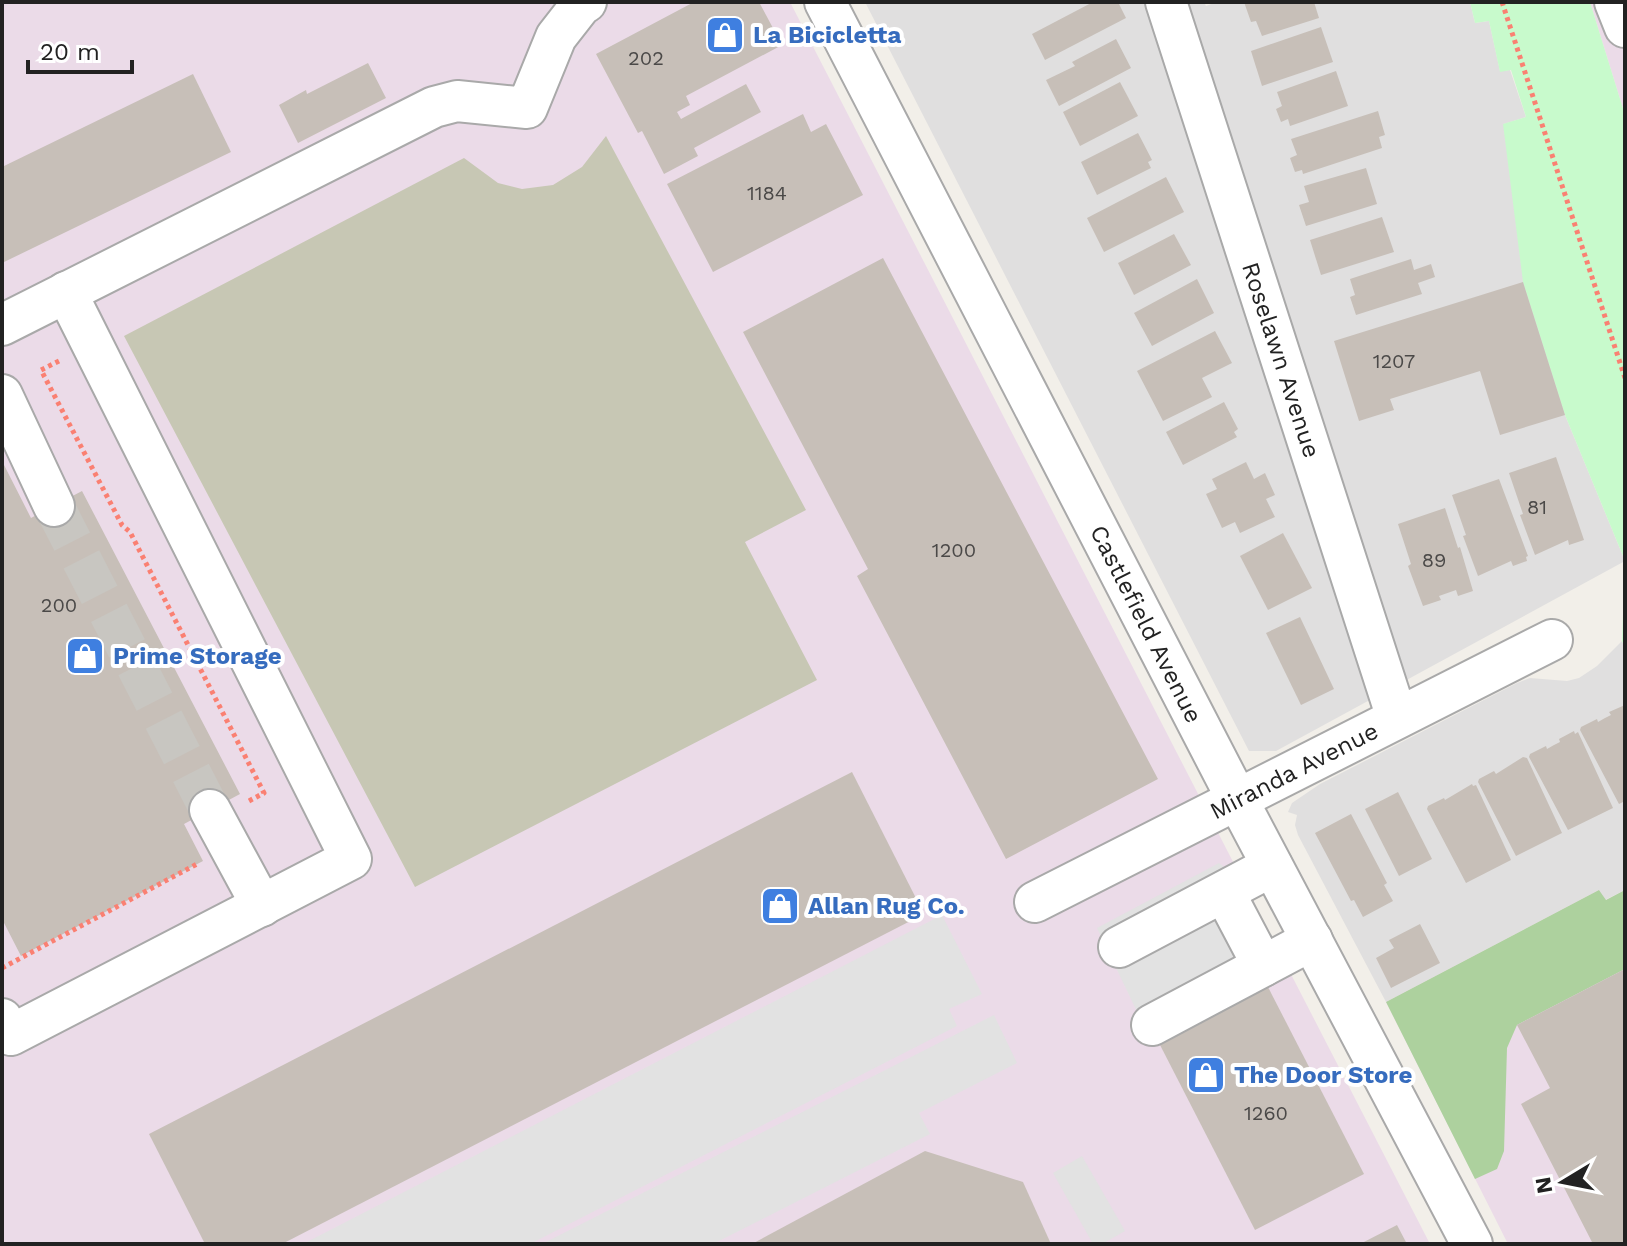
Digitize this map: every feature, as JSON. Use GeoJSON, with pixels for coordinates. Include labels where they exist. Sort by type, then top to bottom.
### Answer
{"type":"FeatureCollection","features":[{"type":"Feature","properties":{"kind":"street"},"geometry":{"type":"LineString","coordinates":[[2,325],[434,107],[457,101],[527,108],[556,37],[586,2]]}},
{"type":"Feature","properties":{"kind":"street","name":"Castlefield Avenue"},"geometry":{"type":"LineString","coordinates":[[825,2],[1237,799],[1472,1244]]}},
{"type":"Feature","properties":{"kind":"street","name":"Roselawn Avenue"},"geometry":{"type":"LineString","coordinates":[[1166,2],[1397,718]]}},
{"type":"Feature","properties":{"kind":"street"},"geometry":{"type":"LineString","coordinates":[[1615,2],[1625,27]]}},
{"type":"Feature","properties":{"kind":"street"},"geometry":{"type":"LineString","coordinates":[[2,1019],[11,1035],[351,859],[66,292]]}},
{"type":"Feature","properties":{"kind":"street"},"geometry":{"type":"LineString","coordinates":[[2,395],[54,506]]}},
{"type":"Feature","properties":{"kind":"street","name":"Miranda Avenue"},"geometry":{"type":"LineString","coordinates":[[1035,902],[1552,640]]}},
{"type":"Feature","properties":{"kind":"street"},"geometry":{"type":"LineString","coordinates":[[223,809],[262,906]]}},
{"type":"Feature","properties":{"kind":"street"},"geometry":{"type":"LineString","coordinates":[[1119,947],[1272,866]]}},
{"type":"Feature","properties":{"kind":"street"},"geometry":{"type":"LineString","coordinates":[[1224,892],[1263,966]]}},
{"type":"Feature","properties":{"kind":"street"},"geometry":{"type":"LineString","coordinates":[[1152,1025],[1312,940]]}},
{"type":"Feature","properties":{"kind":"path"},"geometry":{"type":"LineString","coordinates":[[1502,2],[1625,378]]}},
{"type":"Feature","properties":{"kind":"path"},"geometry":{"type":"LineString","coordinates":[[70,355],[41,370],[122,525],[130,532],[264,793],[223,809]]}},
{"type":"Feature","properties":{"kind":"path"},"geometry":{"type":"LineString","coordinates":[[2,968],[198,865],[193,856]]}},
{"type":"Feature","properties":{"kind":"shaded area"},"geometry":{"type":"Polygon","coordinates":[[[2,2],[790,2],[1430,1244],[2,1244],[2,2]]]}},
{"type":"Feature","properties":{"kind":"shaded area"},"geometry":{"type":"Polygon","coordinates":[[[865,2],[1204,2],[1206,6],[1217,2],[1470,2],[1475,23],[1489,21],[1500,71],[1510,70],[1526,117],[1504,124],[1565,415],[1625,561],[1276,751],[1249,751],[865,2]]]}},
{"type":"Feature","properties":{"kind":"shaded area"},"geometry":{"type":"Polygon","coordinates":[[[1590,2],[1625,2],[1625,115],[1590,2]]]}},
{"type":"Feature","properties":{"kind":"shaded area"},"geometry":{"type":"Polygon","coordinates":[[[606,136],[806,510],[745,542],[817,680],[415,887],[124,336],[464,158],[498,183],[522,189],[553,185],[582,167],[606,136]]]}},
{"type":"Feature","properties":{"kind":"shaded area"},"geometry":{"type":"Polygon","coordinates":[[[1622,641],[1625,648],[1625,890],[1605,900],[1599,890],[1386,1002],[1298,835],[1295,825],[1297,815],[1288,812],[1292,803],[1320,784],[1517,683],[1530,678],[1567,681],[1579,678],[1597,666],[1622,641]]]}},
{"type":"Feature","properties":{"kind":"shaded area"},"geometry":{"type":"Polygon","coordinates":[[[1219,863],[1228,870],[1283,975],[1152,1043],[1097,928],[1219,863]]]}},
{"type":"Feature","properties":{"kind":"shaded area"},"geometry":{"type":"Polygon","coordinates":[[[1599,890],[1606,900],[1625,890],[1625,1244],[1508,1244],[1386,1002],[1599,890]]]}},
{"type":"Feature","properties":{"kind":"shaded area"},"geometry":{"type":"Polygon","coordinates":[[[942,915],[982,994],[949,1009],[957,1026],[530,1244],[303,1244],[942,915]]]}},
{"type":"Feature","properties":{"kind":"shaded area"},"geometry":{"type":"Polygon","coordinates":[[[994,1015],[1017,1063],[919,1113],[930,1134],[713,1244],[542,1244],[994,1015]]]}},
{"type":"Feature","properties":{"kind":"shaded area"},"geometry":{"type":"Polygon","coordinates":[[[1082,1156],[1125,1231],[1102,1244],[1093,1244],[1053,1173],[1082,1156]]]}},
{"type":"Feature","properties":{"kind":"green space"},"geometry":{"type":"Polygon","coordinates":[[[1470,2],[1590,2],[1625,115],[1625,561],[1565,415],[1523,282],[1503,124],[1526,117],[1511,70],[1500,72],[1489,21],[1475,23],[1470,2]]]}},
{"type":"Feature","properties":{"kind":"green space"},"geometry":{"type":"Polygon","coordinates":[[[1625,561],[1625,648],[1622,641],[1625,561]]]}},
{"type":"Feature","properties":{"kind":"green space"},"geometry":{"type":"Polygon","coordinates":[[[1599,890],[1606,900],[1625,890],[1625,969],[1517,1025],[1507,1048],[1504,1151],[1497,1169],[1475,1179],[1386,1002],[1599,890]]]}},
{"type":"Feature","properties":{"kind":"building"},"geometry":{"type":"Polygon","coordinates":[[[694,2],[759,2],[782,45],[686,96],[690,105],[677,112],[681,119],[746,84],[761,112],[694,148],[698,156],[664,174],[642,131],[638,133],[596,54],[694,2]]]}},
{"type":"Feature","properties":{"kind":"building"},"geometry":{"type":"Polygon","coordinates":[[[1093,2],[1118,2],[1126,18],[1045,60],[1032,34],[1093,2]]]}},
{"type":"Feature","properties":{"kind":"building"},"geometry":{"type":"Polygon","coordinates":[[[1244,2],[1314,2],[1319,18],[1262,36],[1256,21],[1251,22],[1244,2]]]}},
{"type":"Feature","properties":{"kind":"building"},"geometry":{"type":"Polygon","coordinates":[[[1321,27],[1333,62],[1262,86],[1251,51],[1321,27]]]}},
{"type":"Feature","properties":{"kind":"building"},"geometry":{"type":"Polygon","coordinates":[[[1116,39],[1131,68],[1059,106],[1046,80],[1075,66],[1072,62],[1116,39]]]}},
{"type":"Feature","properties":{"kind":"building"},"geometry":{"type":"Polygon","coordinates":[[[368,63],[386,98],[298,143],[279,105],[368,63]]]}},
{"type":"Feature","properties":{"kind":"building"},"geometry":{"type":"Polygon","coordinates":[[[1336,71],[1348,106],[1290,126],[1288,119],[1281,122],[1276,109],[1282,106],[1277,92],[1336,71]]]}},
{"type":"Feature","properties":{"kind":"building"},"geometry":{"type":"Polygon","coordinates":[[[193,74],[231,152],[2,263],[2,167],[193,74]]]}},
{"type":"Feature","properties":{"kind":"building"},"geometry":{"type":"Polygon","coordinates":[[[1120,82],[1138,116],[1080,146],[1063,112],[1120,82]]]}},
{"type":"Feature","properties":{"kind":"building"},"geometry":{"type":"Polygon","coordinates":[[[1378,111],[1385,135],[1379,137],[1382,148],[1303,174],[1302,170],[1295,172],[1290,158],[1297,155],[1291,139],[1378,111]]]}},
{"type":"Feature","properties":{"kind":"building"},"geometry":{"type":"Polygon","coordinates":[[[803,114],[811,132],[826,124],[863,195],[713,272],[667,184],[803,114]]]}},
{"type":"Feature","properties":{"kind":"building"},"geometry":{"type":"Polygon","coordinates":[[[1138,133],[1152,160],[1148,162],[1151,168],[1097,195],[1081,162],[1138,133]]]}},
{"type":"Feature","properties":{"kind":"building"},"geometry":{"type":"Polygon","coordinates":[[[1366,168],[1377,204],[1306,226],[1299,205],[1309,202],[1304,186],[1366,168]]]}},
{"type":"Feature","properties":{"kind":"building"},"geometry":{"type":"Polygon","coordinates":[[[1166,177],[1184,212],[1104,252],[1087,218],[1166,177]]]}},
{"type":"Feature","properties":{"kind":"building"},"geometry":{"type":"Polygon","coordinates":[[[1382,217],[1394,252],[1321,275],[1310,240],[1382,217]]]}},
{"type":"Feature","properties":{"kind":"building"},"geometry":{"type":"Polygon","coordinates":[[[1174,234],[1191,265],[1134,295],[1118,263],[1174,234]]]}},
{"type":"Feature","properties":{"kind":"building"},"geometry":{"type":"Polygon","coordinates":[[[883,258],[1158,779],[1006,859],[857,576],[868,569],[743,332],[883,258]]]}},
{"type":"Feature","properties":{"kind":"building"},"geometry":{"type":"Polygon","coordinates":[[[1411,259],[1414,270],[1431,264],[1435,277],[1418,283],[1422,294],[1356,315],[1350,297],[1355,295],[1350,279],[1411,259]]]}},
{"type":"Feature","properties":{"kind":"building"},"geometry":{"type":"Polygon","coordinates":[[[1197,279],[1214,313],[1152,346],[1134,313],[1197,279]]]}},
{"type":"Feature","properties":{"kind":"building"},"geometry":{"type":"Polygon","coordinates":[[[1523,282],[1565,415],[1500,435],[1480,371],[1390,399],[1394,410],[1359,421],[1334,341],[1523,282]]]}},
{"type":"Feature","properties":{"kind":"building"},"geometry":{"type":"Polygon","coordinates":[[[1215,331],[1232,363],[1202,378],[1212,397],[1163,421],[1137,371],[1215,331]]]}},
{"type":"Feature","properties":{"kind":"building"},"geometry":{"type":"Polygon","coordinates":[[[1224,402],[1238,429],[1234,432],[1237,437],[1183,465],[1166,432],[1224,402]]]}},
{"type":"Feature","properties":{"kind":"building"},"geometry":{"type":"Polygon","coordinates":[[[1556,457],[1584,540],[1569,545],[1568,540],[1535,555],[1509,473],[1556,457]]]}},
{"type":"Feature","properties":{"kind":"building","name":"Prime Storage"},"geometry":{"type":"Polygon","coordinates":[[[2,461],[31,518],[82,491],[240,794],[184,824],[203,861],[21,956],[2,919],[2,461]]]}},
{"type":"Feature","properties":{"kind":"building"},"geometry":{"type":"Polygon","coordinates":[[[1246,462],[1254,479],[1265,473],[1275,495],[1266,499],[1275,517],[1240,533],[1235,522],[1222,528],[1206,494],[1217,489],[1212,479],[1246,462]]]}},
{"type":"Feature","properties":{"kind":"building"},"geometry":{"type":"Polygon","coordinates":[[[1499,479],[1528,556],[1527,561],[1513,566],[1511,561],[1478,576],[1452,495],[1499,479]]]}},
{"type":"Feature","properties":{"kind":"building"},"geometry":{"type":"Polygon","coordinates":[[[1445,508],[1473,591],[1458,596],[1456,590],[1439,596],[1441,600],[1423,606],[1408,566],[1411,564],[1398,524],[1445,508]]]}},
{"type":"Feature","properties":{"kind":"building"},"geometry":{"type":"Polygon","coordinates":[[[1283,533],[1312,588],[1268,610],[1240,556],[1283,533]]]}},
{"type":"Feature","properties":{"kind":"building"},"geometry":{"type":"Polygon","coordinates":[[[1300,617],[1334,689],[1301,705],[1266,633],[1300,617]]]}},
{"type":"Feature","properties":{"kind":"building"},"geometry":{"type":"Polygon","coordinates":[[[1625,705],[1625,801],[1619,804],[1580,730],[1625,705]]]}},
{"type":"Feature","properties":{"kind":"building"},"geometry":{"type":"Polygon","coordinates":[[[1574,731],[1575,734],[1578,732],[1613,808],[1568,830],[1529,757],[1546,746],[1547,749],[1560,742],[1559,739],[1574,731]]]}},
{"type":"Feature","properties":{"kind":"building"},"geometry":{"type":"Polygon","coordinates":[[[1523,757],[1527,758],[1562,833],[1516,856],[1478,782],[1523,757]]]}},
{"type":"Feature","properties":{"kind":"building"},"geometry":{"type":"Polygon","coordinates":[[[852,772],[924,914],[282,1244],[205,1244],[149,1134],[852,772]]]}},
{"type":"Feature","properties":{"kind":"building"},"geometry":{"type":"Polygon","coordinates":[[[1472,784],[1476,785],[1511,860],[1466,883],[1427,809],[1472,784]]]}},
{"type":"Feature","properties":{"kind":"building"},"geometry":{"type":"Polygon","coordinates":[[[1398,792],[1432,859],[1399,876],[1365,809],[1398,792]]]}},
{"type":"Feature","properties":{"kind":"building"},"geometry":{"type":"Polygon","coordinates":[[[1351,814],[1387,883],[1384,885],[1393,901],[1363,917],[1354,900],[1351,901],[1315,833],[1351,814]]]}},
{"type":"Feature","properties":{"kind":"building"},"geometry":{"type":"Polygon","coordinates":[[[1420,924],[1440,963],[1391,988],[1376,958],[1394,948],[1389,940],[1420,924]]]}},
{"type":"Feature","properties":{"kind":"building"},"geometry":{"type":"Polygon","coordinates":[[[1625,969],[1625,1244],[1593,1244],[1521,1104],[1550,1088],[1517,1025],[1625,969]]]}},
{"type":"Feature","properties":{"kind":"building"},"geometry":{"type":"Polygon","coordinates":[[[1268,987],[1364,1174],[1255,1230],[1159,1043],[1268,987]]]}},
{"type":"Feature","properties":{"kind":"building"},"geometry":{"type":"Polygon","coordinates":[[[925,1151],[1023,1182],[1051,1244],[752,1244],[925,1151]]]}},
{"type":"Feature","properties":{"kind":"building"},"geometry":{"type":"Polygon","coordinates":[[[1397,1225],[1407,1244],[1360,1244],[1397,1225]]]}},
{"type":"Feature","properties":{"kind":"tunnel"},"geometry":{"type":"LineString","coordinates":[[54,506],[210,810]]}},
{"type":"Feature","properties":{"kind":"place","name":"La Bicicletta"},"geometry":{"type":"Point","coordinates":[725,35]}},
{"type":"Feature","properties":{"kind":"place","name":"Prime Storage"},"geometry":{"type":"Point","coordinates":[85,656]}},
{"type":"Feature","properties":{"kind":"place","name":"Allan Rug Co."},"geometry":{"type":"Point","coordinates":[780,906]}},
{"type":"Feature","properties":{"kind":"place","name":"The Door Store"},"geometry":{"type":"Point","coordinates":[1206,1075]}}]}
